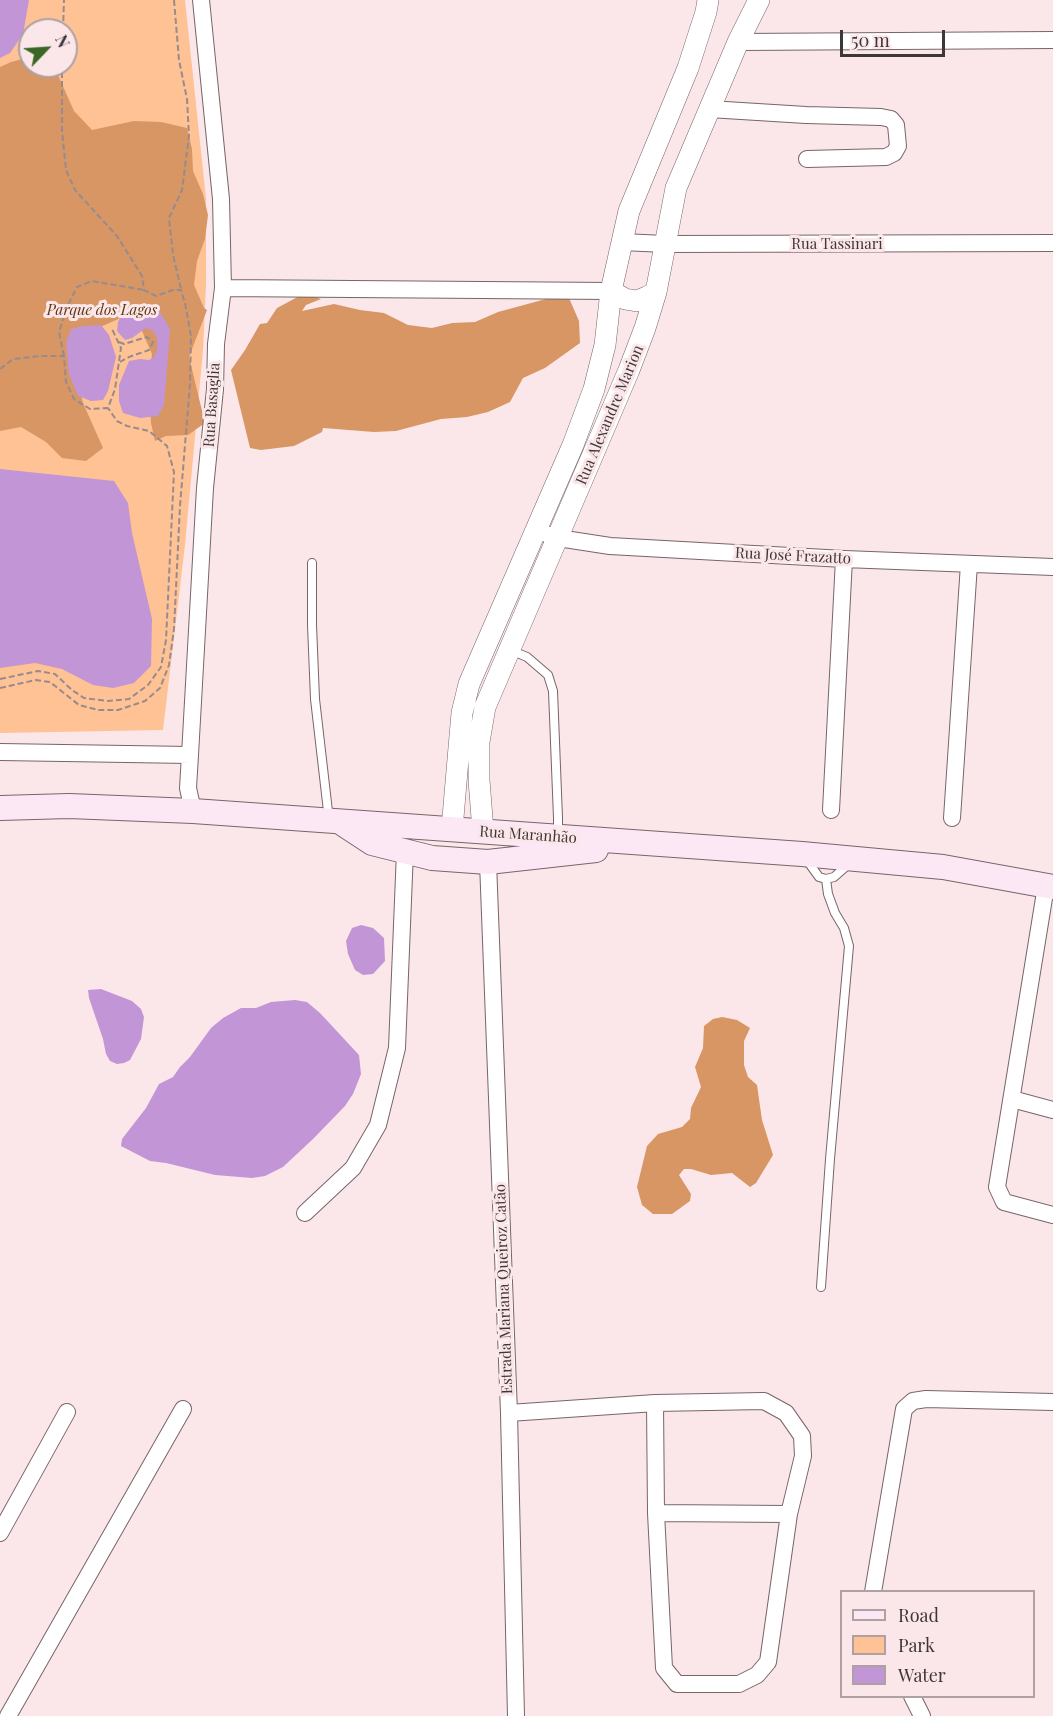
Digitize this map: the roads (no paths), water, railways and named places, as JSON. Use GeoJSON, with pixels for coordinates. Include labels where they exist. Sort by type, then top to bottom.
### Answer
{"type":"FeatureCollection","features":[{"type":"Feature","properties":{"kind":"main road","name":"Rua Maranhão"},"geometry":{"type":"LineString","coordinates":[[0,808],[69,806],[193,811],[802,854],[943,867],[1049,886]]}},
{"type":"Feature","properties":{"kind":"main road"},"geometry":{"type":"LineString","coordinates":[[333,821],[372,843],[432,858],[455,860],[488,862],[649,843]]}},
{"type":"Feature","properties":{"kind":"main road"},"geometry":{"type":"LineString","coordinates":[[452,829],[455,860]]}},
{"type":"Feature","properties":{"kind":"main road"},"geometry":{"type":"LineString","coordinates":[[483,831],[488,862]]}},
{"type":"Feature","properties":{"kind":"street","name":"Rua Basaglia"},"geometry":{"type":"LineString","coordinates":[[193,811],[188,788],[205,488],[216,344],[223,288],[221,199],[201,0]]}},
{"type":"Feature","properties":{"kind":"street","name":"Rua Alexandre Marion"},"geometry":{"type":"LineString","coordinates":[[452,829],[462,713],[469,684],[573,445],[594,388],[605,345],[611,291],[629,211],[688,68],[708,0]]}},
{"type":"Feature","properties":{"kind":"street","name":"Rua Alexandre Marion"},"geometry":{"type":"LineString","coordinates":[[483,831],[479,742],[485,707],[630,370],[656,292],[676,188],[738,42],[759,0]]}},
{"type":"Feature","properties":{"kind":"street"},"geometry":{"type":"LineString","coordinates":[[738,42],[1053,40]]}},
{"type":"Feature","properties":{"kind":"street"},"geometry":{"type":"LineString","coordinates":[[709,109],[881,117],[891,120],[896,125],[898,146],[894,153],[886,157],[807,159]]}},
{"type":"Feature","properties":{"kind":"street","name":"Rua Tassinari"},"geometry":{"type":"LineString","coordinates":[[622,242],[665,244],[1053,243]]}},
{"type":"Feature","properties":{"kind":"street"},"geometry":{"type":"LineString","coordinates":[[223,288],[611,291],[624,299],[637,301],[656,292]]}},
{"type":"Feature","properties":{"kind":"street","name":"Rua José Frazatto"},"geometry":{"type":"LineString","coordinates":[[535,530],[558,538],[610,546],[844,559],[1053,567]]}},
{"type":"Feature","properties":{"kind":"street"},"geometry":{"type":"LineString","coordinates":[[831,810],[844,559]]}},
{"type":"Feature","properties":{"kind":"street"},"geometry":{"type":"LineString","coordinates":[[952,818],[969,564]]}},
{"type":"Feature","properties":{"kind":"street"},"geometry":{"type":"LineString","coordinates":[[0,752],[190,755]]}},
{"type":"Feature","properties":{"kind":"street"},"geometry":{"type":"LineString","coordinates":[[305,1213],[353,1168],[378,1125],[396,1048],[405,851]]}},
{"type":"Feature","properties":{"kind":"street","name":"Estrada Mariana Queiroz Catão"},"geometry":{"type":"LineString","coordinates":[[488,862],[509,1413],[516,1716]]}},
{"type":"Feature","properties":{"kind":"street"},"geometry":{"type":"LineString","coordinates":[[1049,886],[997,1187],[1004,1202],[1053,1215]]}},
{"type":"Feature","properties":{"kind":"street"},"geometry":{"type":"LineString","coordinates":[[1012,1099],[1053,1110]]}},
{"type":"Feature","properties":{"kind":"street"},"geometry":{"type":"LineString","coordinates":[[873,1590],[904,1409],[913,1401],[926,1399],[1053,1402]]}},
{"type":"Feature","properties":{"kind":"street"},"geometry":{"type":"LineString","coordinates":[[509,1413],[655,1403],[764,1401],[786,1413],[802,1436],[803,1456],[789,1514],[768,1662],[757,1675],[739,1684],[677,1684],[664,1668],[656,1513],[655,1403]]}},
{"type":"Feature","properties":{"kind":"street"},"geometry":{"type":"LineString","coordinates":[[9,1713],[183,1409]]}},
{"type":"Feature","properties":{"kind":"street"},"geometry":{"type":"LineString","coordinates":[[0,1533],[67,1412]]}},
{"type":"Feature","properties":{"kind":"street"},"geometry":{"type":"LineString","coordinates":[[656,1513],[789,1514]]}},
{"type":"Feature","properties":{"kind":"street"},"geometry":{"type":"LineString","coordinates":[[913,1698],[922,1716]]}},
{"type":"Feature","properties":{"kind":"lane"},"geometry":{"type":"LineString","coordinates":[[312,563],[315,699],[333,821]]}},
{"type":"Feature","properties":{"kind":"lane"},"geometry":{"type":"LineString","coordinates":[[510,650],[527,657],[548,675],[553,691],[557,837]]}},
{"type":"Feature","properties":{"kind":"lane"},"geometry":{"type":"LineString","coordinates":[[802,854],[819,877],[826,879],[834,878],[855,858]]}},
{"type":"Feature","properties":{"kind":"lane"},"geometry":{"type":"LineString","coordinates":[[821,1287],[849,946],[844,928],[828,894],[826,879]]}},
{"type":"Feature","properties":{"kind":"water"},"geometry":{"type":"Polygon","coordinates":[[[0,0],[29,0],[26,18],[18,18],[18,41],[10,53],[0,58],[0,0]]]}},
{"type":"Feature","properties":{"kind":"water"},"geometry":{"type":"Polygon","coordinates":[[[135,308],[159,310],[170,329],[164,405],[158,416],[140,418],[123,413],[119,401],[119,385],[129,361],[149,360],[154,357],[157,350],[157,338],[153,331],[146,328],[125,340],[117,331],[118,322],[124,311],[135,308]]]}},
{"type":"Feature","properties":{"kind":"water"},"geometry":{"type":"Polygon","coordinates":[[[101,325],[109,335],[116,357],[108,391],[103,400],[91,401],[78,396],[69,374],[66,343],[71,329],[101,325]]]}},
{"type":"Feature","properties":{"kind":"water"},"geometry":{"type":"Polygon","coordinates":[[[0,469],[114,481],[128,503],[132,533],[152,619],[151,666],[134,683],[113,688],[93,685],[62,669],[35,663],[0,668],[0,469]]]}},
{"type":"Feature","properties":{"kind":"water"},"geometry":{"type":"Polygon","coordinates":[[[361,925],[373,928],[384,938],[385,961],[373,974],[363,975],[355,970],[348,954],[346,941],[352,928],[361,925]]]}},
{"type":"Feature","properties":{"kind":"water"},"geometry":{"type":"Polygon","coordinates":[[[101,989],[132,1001],[141,1009],[144,1017],[141,1039],[130,1060],[124,1063],[117,1064],[110,1061],[106,1054],[88,990],[101,989]]]}},
{"type":"Feature","properties":{"kind":"water"},"geometry":{"type":"Polygon","coordinates":[[[295,1000],[307,1002],[320,1013],[359,1055],[361,1074],[345,1106],[283,1167],[265,1176],[252,1178],[215,1175],[150,1161],[121,1146],[122,1139],[146,1108],[159,1084],[173,1077],[211,1028],[241,1008],[256,1008],[271,1002],[295,1000]]]}},
{"type":"Feature","properties":{"kind":"park label","name":"Parque dos Lagos"},"geometry":{"type":"Point","coordinates":[102,310]}}]}
